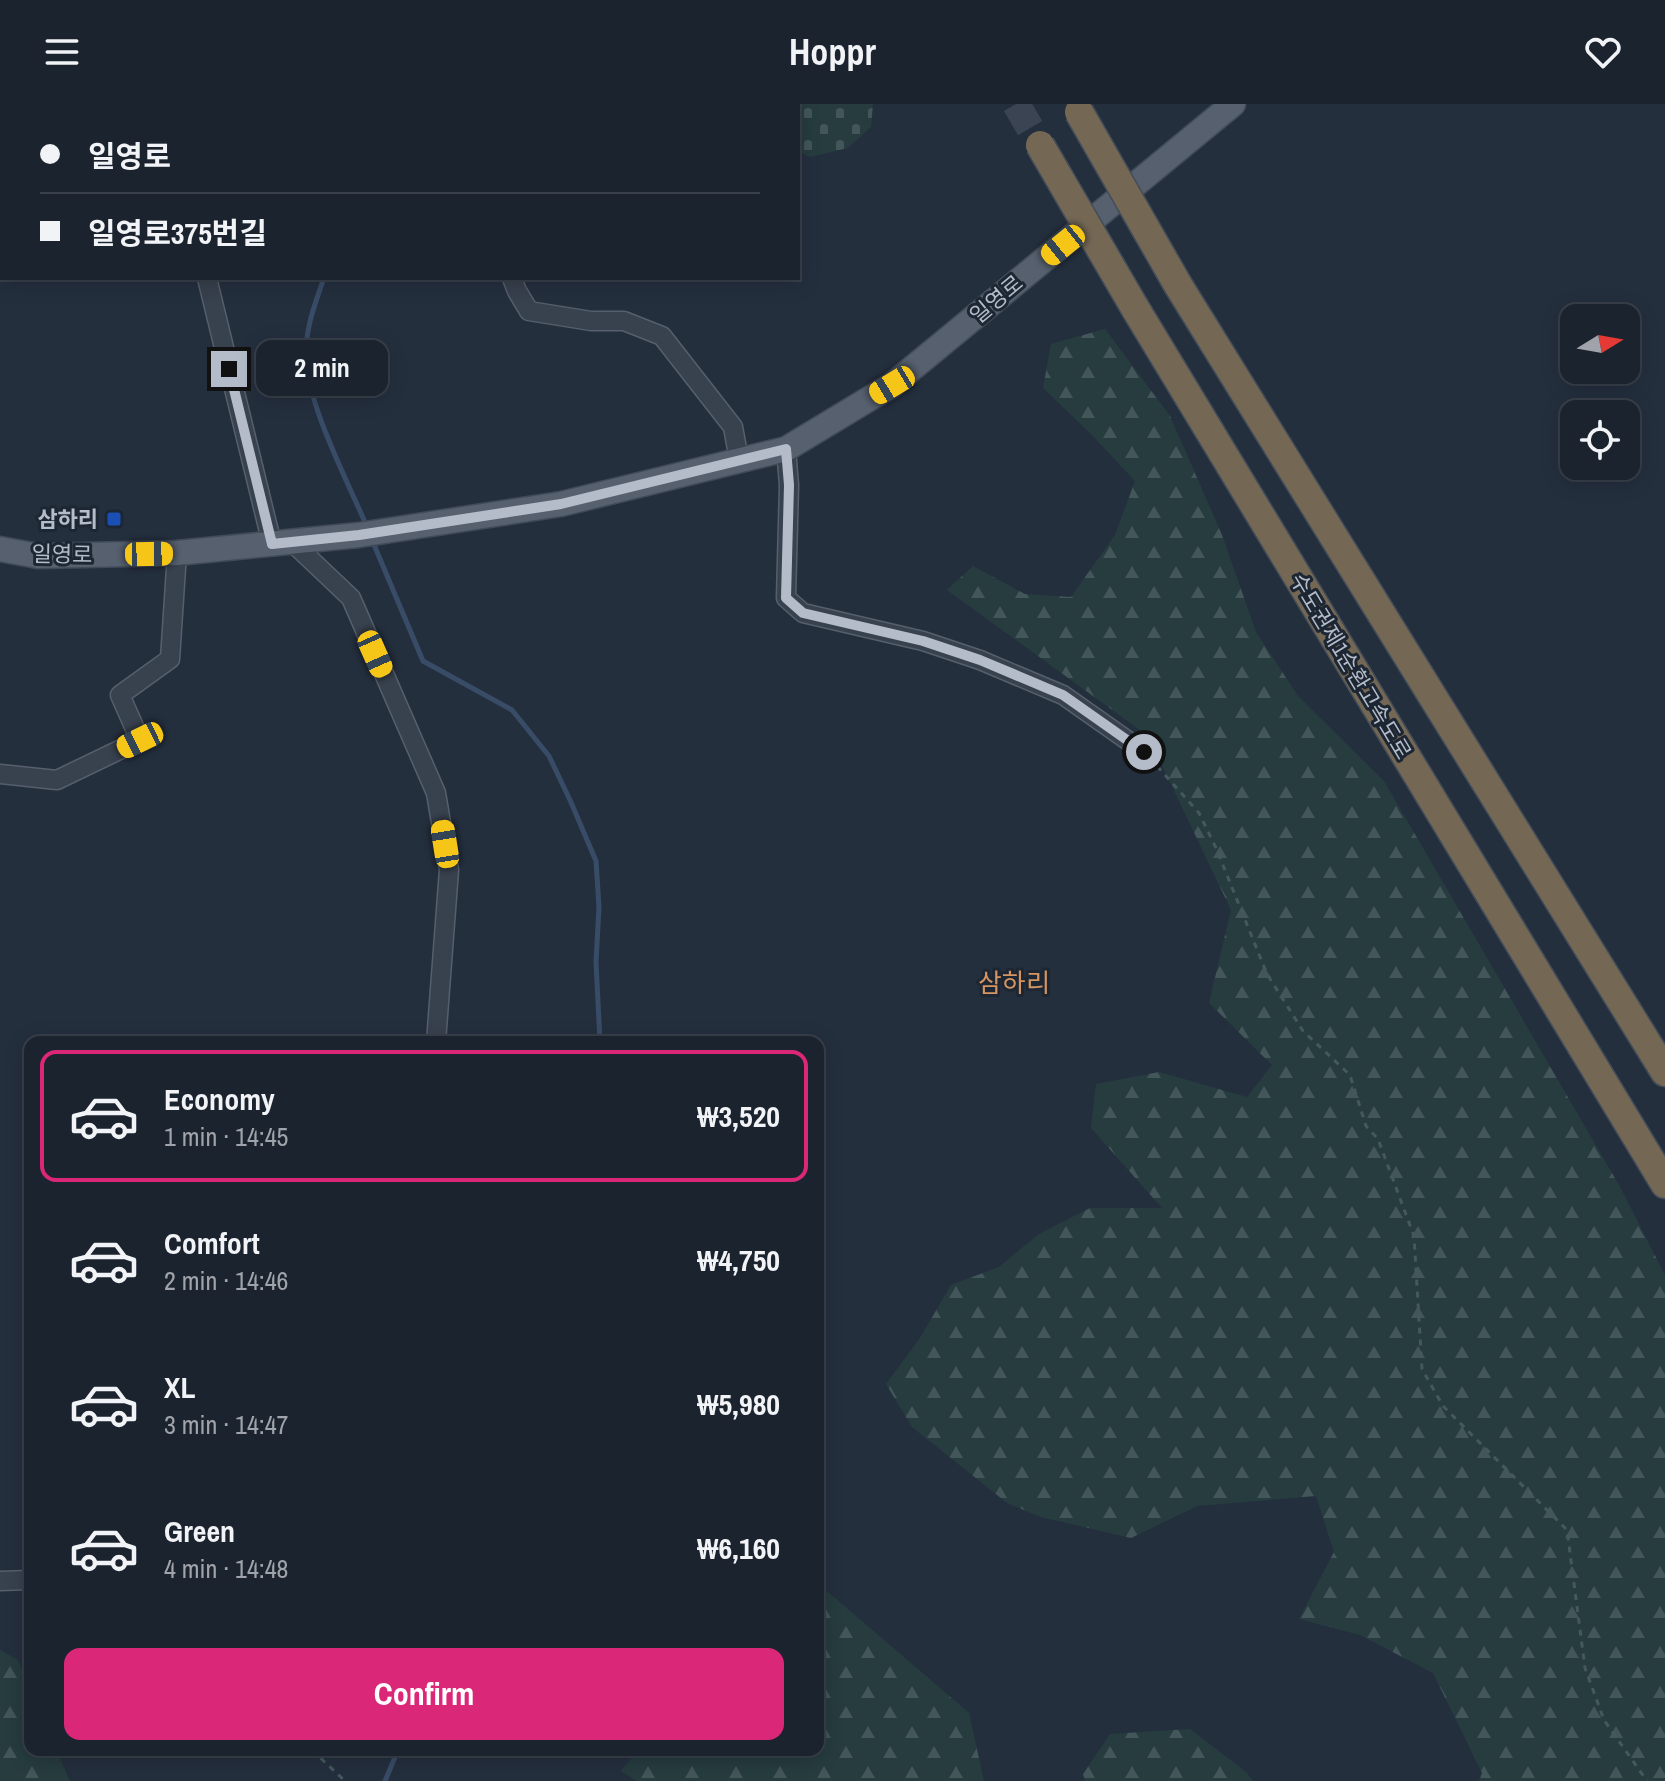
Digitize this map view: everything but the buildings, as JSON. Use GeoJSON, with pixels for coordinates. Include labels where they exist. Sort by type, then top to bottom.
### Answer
{"type":"FeatureCollection","features":[{"type":"Feature","properties":{"kind":"highway"},"geometry":{"type":"LineString","coordinates":[[1078,108],[1178,285],[1665,1072]]}},
{"type":"Feature","properties":{"kind":"highway","name":"수도권제1순환고속도로"},"geometry":{"type":"LineString","coordinates":[[1040,145],[1135,308],[1665,1184]]}},
{"type":"Feature","properties":{"kind":"main road","name":"일영로"},"geometry":{"type":"LineString","coordinates":[[0,549],[38,556],[177,553],[359,535],[561,504],[786,449],[892,385],[1233,104]]}},
{"type":"Feature","properties":{"kind":"street"},"geometry":{"type":"LineString","coordinates":[[208,280],[282,543],[351,598],[436,793],[449,870],[436,1036]]}},
{"type":"Feature","properties":{"kind":"street"},"geometry":{"type":"LineString","coordinates":[[513,280],[529,311],[591,321],[624,321],[662,336],[733,427],[739,460]]}},
{"type":"Feature","properties":{"kind":"street"},"geometry":{"type":"LineString","coordinates":[[786,449],[789,485],[786,598],[803,613],[923,641],[980,660],[1063,695],[1144,752]]}},
{"type":"Feature","properties":{"kind":"street"},"geometry":{"type":"LineString","coordinates":[[0,774],[57,780],[140,740],[120,695],[170,659],[177,553]]}},
{"type":"Feature","properties":{"kind":"street"},"geometry":{"type":"LineString","coordinates":[[0,1581],[24,1580]]}},
{"type":"Feature","properties":{"kind":"path"},"geometry":{"type":"LineString","coordinates":[[1144,752],[1199,813],[1267,974],[1303,1031],[1350,1075],[1366,1126],[1378,1139],[1414,1236],[1422,1369],[1443,1406],[1567,1530],[1585,1668],[1604,1720],[1647,1781]]}},
{"type":"Feature","properties":{"kind":"path"},"geometry":{"type":"LineString","coordinates":[[318,1756],[345,1781]]}},
{"type":"Feature","properties":{"kind":"green space"},"geometry":{"type":"Polygon","coordinates":[[[800,104],[873,104],[871,127],[848,148],[810,157],[800,152],[800,104]]]}},
{"type":"Feature","properties":{"kind":"green space"},"geometry":{"type":"Polygon","coordinates":[[[1105,329],[1170,416],[1222,535],[1256,632],[1298,696],[1384,781],[1619,1185],[1665,1275],[1665,1781],[1479,1781],[1482,1773],[1433,1673],[1360,1635],[1299,1619],[1334,1552],[1316,1496],[1197,1506],[1131,1538],[1041,1517],[1007,1503],[912,1427],[886,1384],[920,1338],[951,1285],[999,1267],[1039,1234],[1090,1208],[1162,1208],[1091,1128],[1096,1084],[1159,1072],[1247,1097],[1272,1065],[1209,1003],[1231,910],[1148,736],[947,590],[973,566],[1025,594],[1071,597],[1115,535],[1135,481],[1043,388],[1051,344],[1105,329]]]}},
{"type":"Feature","properties":{"kind":"green space"},"geometry":{"type":"Polygon","coordinates":[[[828,1592],[969,1713],[984,1781],[637,1781],[621,1771],[634,1756],[824,1756],[824,1594],[828,1592]]]}},
{"type":"Feature","properties":{"kind":"green space"},"geometry":{"type":"Polygon","coordinates":[[[0,1650],[18,1660],[24,1674],[24,1756],[59,1756],[70,1781],[0,1781],[0,1650]]]}},
{"type":"Feature","properties":{"kind":"green space"},"geometry":{"type":"Polygon","coordinates":[[[1190,1729],[1246,1772],[1253,1781],[1085,1781],[1083,1774],[1110,1734],[1190,1729]]]}},
{"type":"Feature","properties":{"kind":"waterway"},"geometry":{"type":"LineString","coordinates":[[323,280],[307,337],[308,376],[321,420],[367,527]]}},
{"type":"Feature","properties":{"kind":"waterway"},"geometry":{"type":"LineString","coordinates":[[372,540],[423,661],[512,710],[549,756],[570,800],[596,861],[600,1036]]}},
{"type":"Feature","properties":{"kind":"waterway"},"geometry":{"type":"LineString","coordinates":[[385,1781],[395,1756]]}},
{"type":"Feature","properties":{"kind":"tunnel"},"geometry":{"type":"LineString","coordinates":[[1016,104],[1040,145]]}},
{"type":"Feature","properties":{"kind":"place","name":"삼하리"},"geometry":{"type":"Point","coordinates":[114,519]}},
{"type":"Feature","properties":{"kind":"district","name":"삼하리"},"geometry":{"type":"Point","coordinates":[1014,983]}},
{"type":"Feature","properties":{"kind":"route"},"geometry":{"type":"LineString","coordinates":[[229,369],[272,544],[359,535],[561,504],[786,449],[789,485],[786,598],[803,613],[923,641],[980,660],[1063,695],[1144,752]]}}]}
